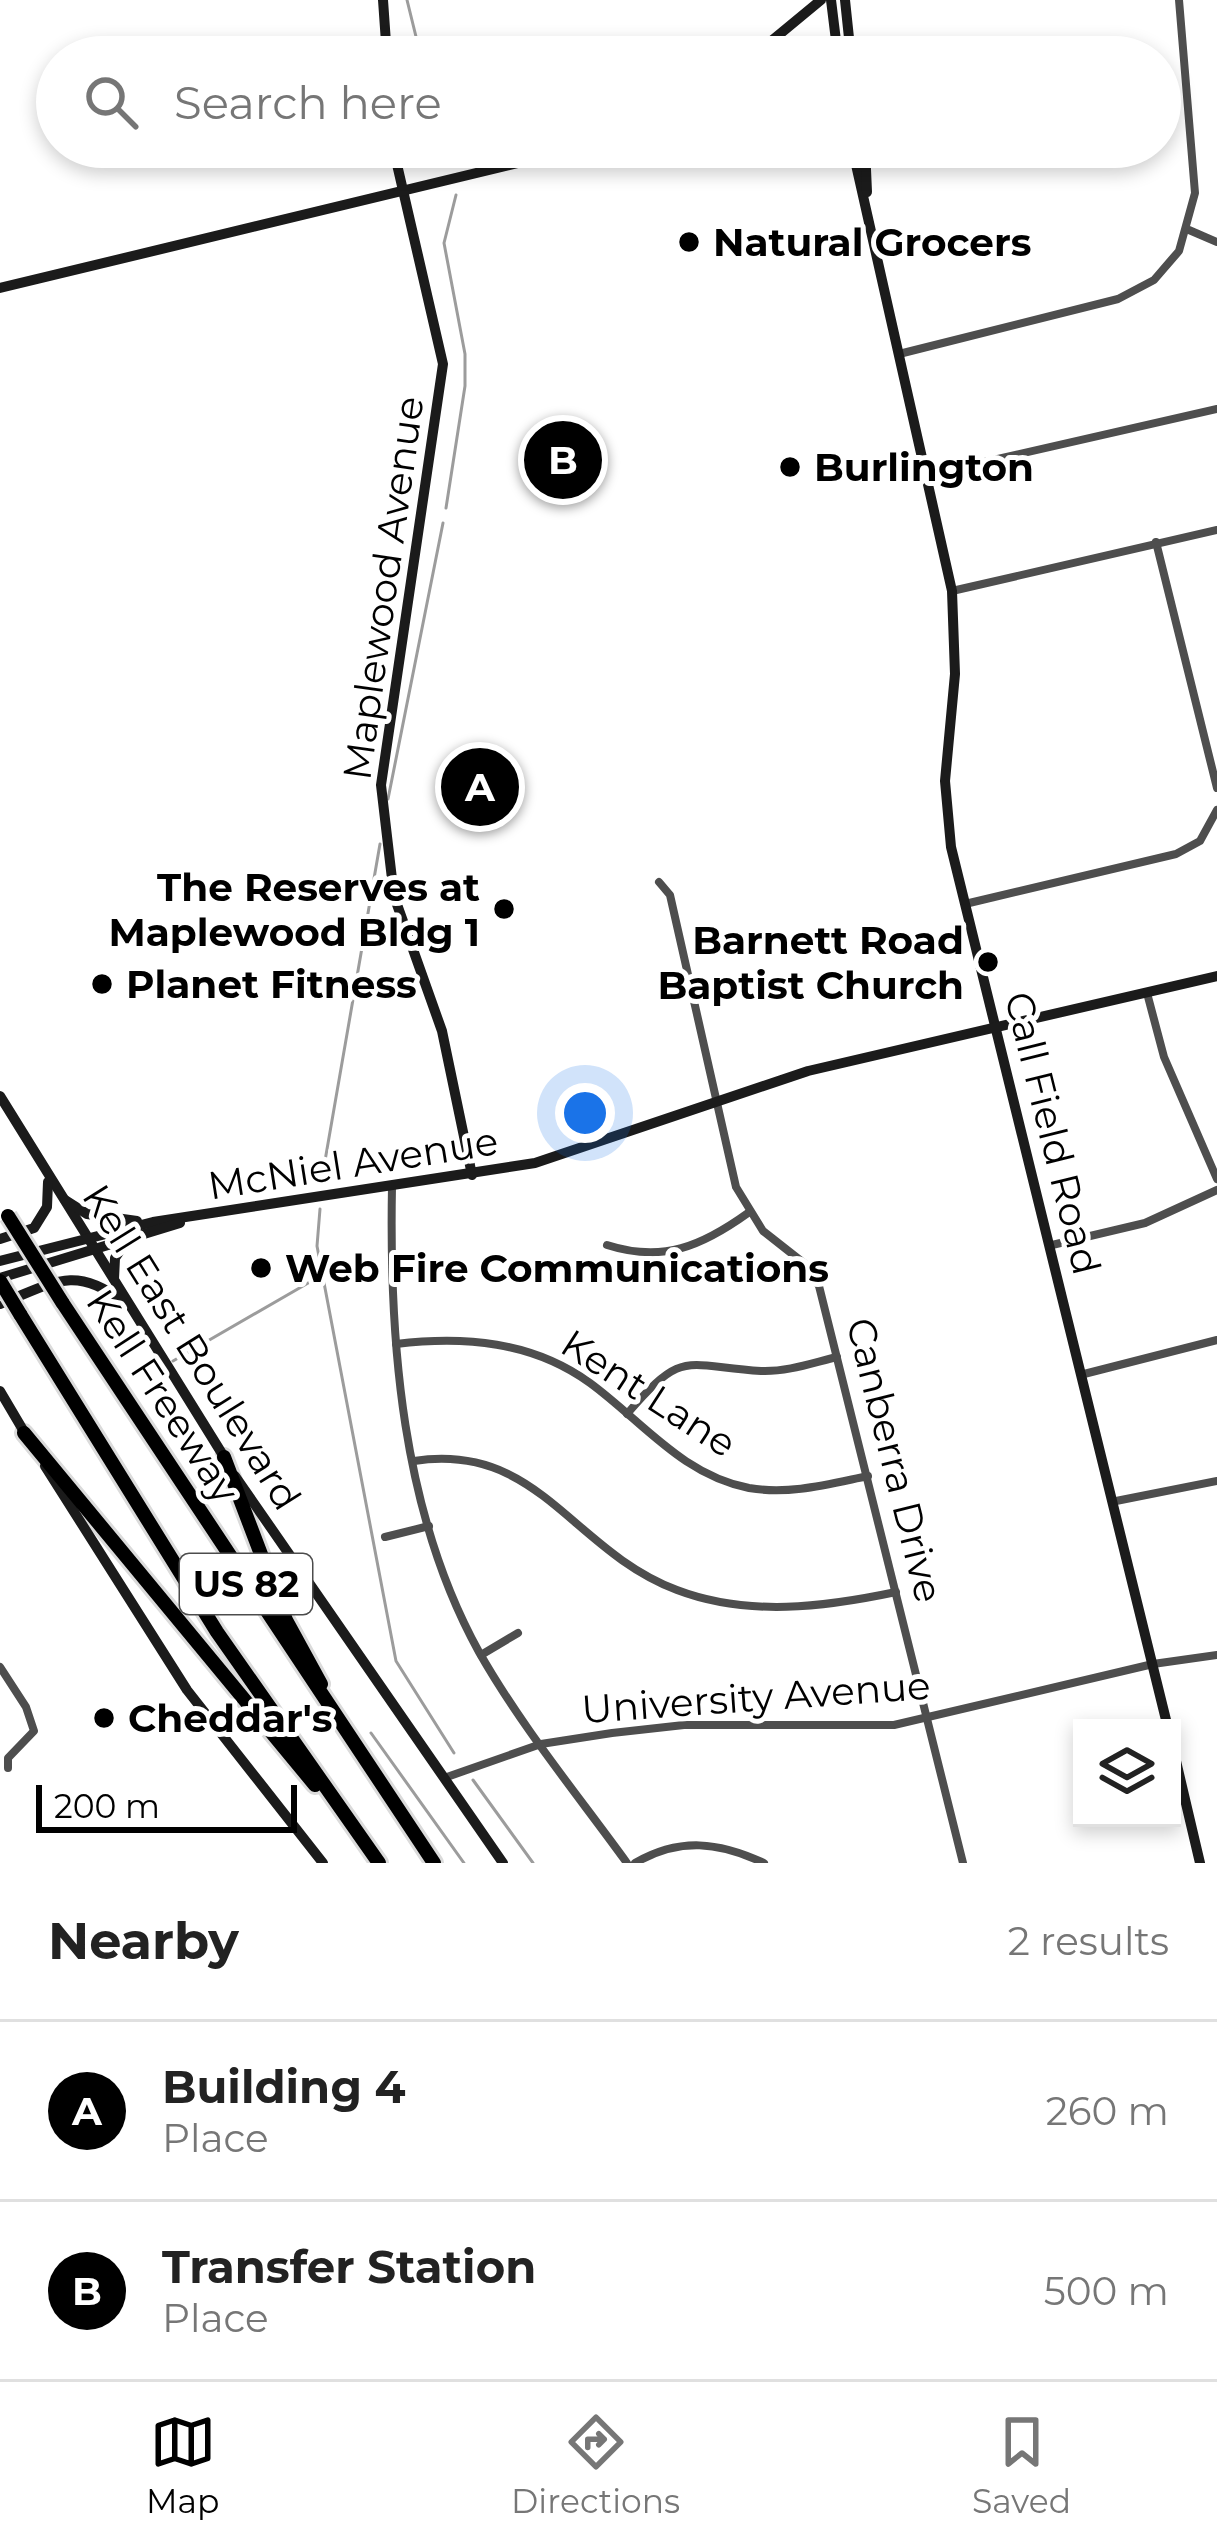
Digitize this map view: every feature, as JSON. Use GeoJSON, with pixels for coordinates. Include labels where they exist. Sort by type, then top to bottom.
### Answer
{"type":"FeatureCollection","features":[{"type":"Feature","properties":{"kind":"highway","name":"Kell Freeway"},"geometry":{"type":"LineString","coordinates":[[4,1209],[370,1773],[434,1863]]}},
{"type":"Feature","properties":{"kind":"highway","name":"Kell Freeway"},"geometry":{"type":"LineString","coordinates":[[0,1280],[217,1632],[377,1863]]}},
{"type":"Feature","properties":{"kind":"highway"},"geometry":{"type":"LineString","coordinates":[[24,1432],[295,1764],[350,1823]]}},
{"type":"Feature","properties":{"kind":"highway"},"geometry":{"type":"LineString","coordinates":[[224,1457],[286,1620],[370,1773]]}},
{"type":"Feature","properties":{"kind":"main road"},"geometry":{"type":"LineString","coordinates":[[383,0],[386,36]]}},
{"type":"Feature","properties":{"kind":"main road"},"geometry":{"type":"LineString","coordinates":[[777,36],[821,0]]}},
{"type":"Feature","properties":{"kind":"main road"},"geometry":{"type":"LineString","coordinates":[[831,0],[835,36]]}},
{"type":"Feature","properties":{"kind":"main road"},"geometry":{"type":"LineString","coordinates":[[845,0],[849,36]]}},
{"type":"Feature","properties":{"kind":"main road","name":"Maplewood Avenue"},"geometry":{"type":"LineString","coordinates":[[397,168],[443,364],[381,785],[394,896],[442,1031],[472,1175]]}},
{"type":"Feature","properties":{"kind":"main road"},"geometry":{"type":"LineString","coordinates":[[0,288],[497,168]]}},
{"type":"Feature","properties":{"kind":"main road","name":"Call Field Road"},"geometry":{"type":"LineString","coordinates":[[858,168],[952,591],[956,674],[946,811],[963,904],[1116,1501],[1166,1719]]}},
{"type":"Feature","properties":{"kind":"main road","name":"Call Field Road"},"geometry":{"type":"LineString","coordinates":[[865,168],[866,196]]}},
{"type":"Feature","properties":{"kind":"main road","name":"McNiel Avenue"},"geometry":{"type":"LineString","coordinates":[[0,1262],[153,1222],[553,1159],[808,1072],[1217,976]]}},
{"type":"Feature","properties":{"kind":"main road","name":"Kell East Boulevard"},"geometry":{"type":"LineString","coordinates":[[0,1096],[224,1457],[503,1863]]}},
{"type":"Feature","properties":{"kind":"main road"},"geometry":{"type":"LineString","coordinates":[[0,1239],[34,1228],[44,1216],[47,1174]]}},
{"type":"Feature","properties":{"kind":"main road"},"geometry":{"type":"LineString","coordinates":[[63,1199],[113,1221],[153,1222]]}},
{"type":"Feature","properties":{"kind":"main road","name":"McNiel Avenue"},"geometry":{"type":"LineString","coordinates":[[0,1280],[192,1219]]}},
{"type":"Feature","properties":{"kind":"main road"},"geometry":{"type":"LineString","coordinates":[[117,1288],[115,1258],[127,1242]]}},
{"type":"Feature","properties":{"kind":"main road"},"geometry":{"type":"LineString","coordinates":[[0,1304],[78,1278],[96,1281],[129,1306]]}},
{"type":"Feature","properties":{"kind":"main road"},"geometry":{"type":"LineString","coordinates":[[0,1391],[188,1690],[323,1863]]}},
{"type":"Feature","properties":{"kind":"main road"},"geometry":{"type":"LineString","coordinates":[[1181,1782],[1200,1863]]}},
{"type":"Feature","properties":{"kind":"street"},"geometry":{"type":"LineString","coordinates":[[899,353],[1130,294],[1162,273],[1189,230],[1195,193],[1179,0]]}},
{"type":"Feature","properties":{"kind":"street"},"geometry":{"type":"LineString","coordinates":[[1189,230],[1217,242]]}},
{"type":"Feature","properties":{"kind":"street"},"geometry":{"type":"LineString","coordinates":[[926,475],[1217,409]]}},
{"type":"Feature","properties":{"kind":"street"},"geometry":{"type":"LineString","coordinates":[[952,591],[1217,530]]}},
{"type":"Feature","properties":{"kind":"street"},"geometry":{"type":"LineString","coordinates":[[1156,542],[1217,788]]}},
{"type":"Feature","properties":{"kind":"street"},"geometry":{"type":"LineString","coordinates":[[963,904],[1176,854],[1200,841],[1217,810]]}},
{"type":"Feature","properties":{"kind":"street","name":"Canberra Drive"},"geometry":{"type":"LineString","coordinates":[[659,882],[670,895],[736,1186],[748,1213],[815,1277],[963,1863]]}},
{"type":"Feature","properties":{"kind":"street"},"geometry":{"type":"LineString","coordinates":[[1147,993],[1164,1057],[1217,1179]]}},
{"type":"Feature","properties":{"kind":"street"},"geometry":{"type":"LineString","coordinates":[[392,1186],[396,1344],[414,1461],[428,1526],[448,1585],[481,1655],[631,1863],[665,1848],[698,1843],[733,1849],[764,1863]]}},
{"type":"Feature","properties":{"kind":"street"},"geometry":{"type":"LineString","coordinates":[[1052,1245],[1144,1223],[1217,1190]]}},
{"type":"Feature","properties":{"kind":"street"},"geometry":{"type":"LineString","coordinates":[[608,1245],[638,1255],[674,1252],[717,1235],[748,1213]]}},
{"type":"Feature","properties":{"kind":"street","name":"Kent Lane"},"geometry":{"type":"LineString","coordinates":[[396,1344],[468,1340],[564,1365],[678,1458],[746,1487],[782,1492],[868,1476]]}},
{"type":"Feature","properties":{"kind":"street"},"geometry":{"type":"LineString","coordinates":[[1084,1374],[1217,1340]]}},
{"type":"Feature","properties":{"kind":"street"},"geometry":{"type":"LineString","coordinates":[[627,1414],[656,1381],[694,1362],[765,1371],[837,1358]]}},
{"type":"Feature","properties":{"kind":"street"},"geometry":{"type":"LineString","coordinates":[[414,1461],[467,1458],[521,1477],[608,1552],[677,1590],[709,1599],[766,1607],[829,1606],[896,1592]]}},
{"type":"Feature","properties":{"kind":"street"},"geometry":{"type":"LineString","coordinates":[[1116,1501],[1217,1481]]}},
{"type":"Feature","properties":{"kind":"street"},"geometry":{"type":"LineString","coordinates":[[385,1537],[428,1526]]}},
{"type":"Feature","properties":{"kind":"street"},"geometry":{"type":"LineString","coordinates":[[481,1655],[518,1634]]}},
{"type":"Feature","properties":{"kind":"street","name":"University Avenue"},"geometry":{"type":"LineString","coordinates":[[442,1778],[541,1744],[684,1725],[815,1728],[928,1718],[1153,1664],[1217,1654]]}},
{"type":"Feature","properties":{"kind":"street"},"geometry":{"type":"LineString","coordinates":[[0,1667],[26,1707],[34,1731],[8,1758],[8,1768]]}},
{"type":"Feature","properties":{"kind":"waterway"},"geometry":{"type":"LineString","coordinates":[[407,0],[416,36]]}},
{"type":"Feature","properties":{"kind":"waterway"},"geometry":{"type":"LineString","coordinates":[[446,508],[465,386],[465,354],[444,243],[456,195]]}},
{"type":"Feature","properties":{"kind":"waterway"},"geometry":{"type":"LineString","coordinates":[[388,799],[443,523]]}},
{"type":"Feature","properties":{"kind":"waterway"},"geometry":{"type":"LineString","coordinates":[[322,1178],[380,844]]}},
{"type":"Feature","properties":{"kind":"waterway"},"geometry":{"type":"LineString","coordinates":[[320,1209],[317,1246],[396,1661],[454,1753]]}},
{"type":"Feature","properties":{"kind":"waterway"},"geometry":{"type":"LineString","coordinates":[[173,1361],[322,1275]]}},
{"type":"Feature","properties":{"kind":"waterway"},"geometry":{"type":"LineString","coordinates":[[371,1733],[464,1863]]}},
{"type":"Feature","properties":{"kind":"waterway"},"geometry":{"type":"LineString","coordinates":[[473,1780],[533,1863]]}},
{"type":"Feature","properties":{"kind":"place","name":"Natural Grocers"},"geometry":{"type":"Point","coordinates":[689,242]}},
{"type":"Feature","properties":{"kind":"place","name":"Transfer Station"},"geometry":{"type":"Point","coordinates":[563,460]}},
{"type":"Feature","properties":{"kind":"place","name":"Burlington"},"geometry":{"type":"Point","coordinates":[790,467]}},
{"type":"Feature","properties":{"kind":"place","name":"Building 4"},"geometry":{"type":"Point","coordinates":[480,787]}},
{"type":"Feature","properties":{"kind":"place","name":"The Reserves at Maplewood Bldg 1"},"geometry":{"type":"Point","coordinates":[504,909]}},
{"type":"Feature","properties":{"kind":"place","name":"Barnett Road Baptist Church"},"geometry":{"type":"Point","coordinates":[988,962]}},
{"type":"Feature","properties":{"kind":"place","name":"Planet Fitness"},"geometry":{"type":"Point","coordinates":[102,984]}},
{"type":"Feature","properties":{"kind":"place","name":"Web Fire Communications"},"geometry":{"type":"Point","coordinates":[261,1268]}},
{"type":"Feature","properties":{"kind":"place","name":"Cheddar's"},"geometry":{"type":"Point","coordinates":[104,1718]}}]}
